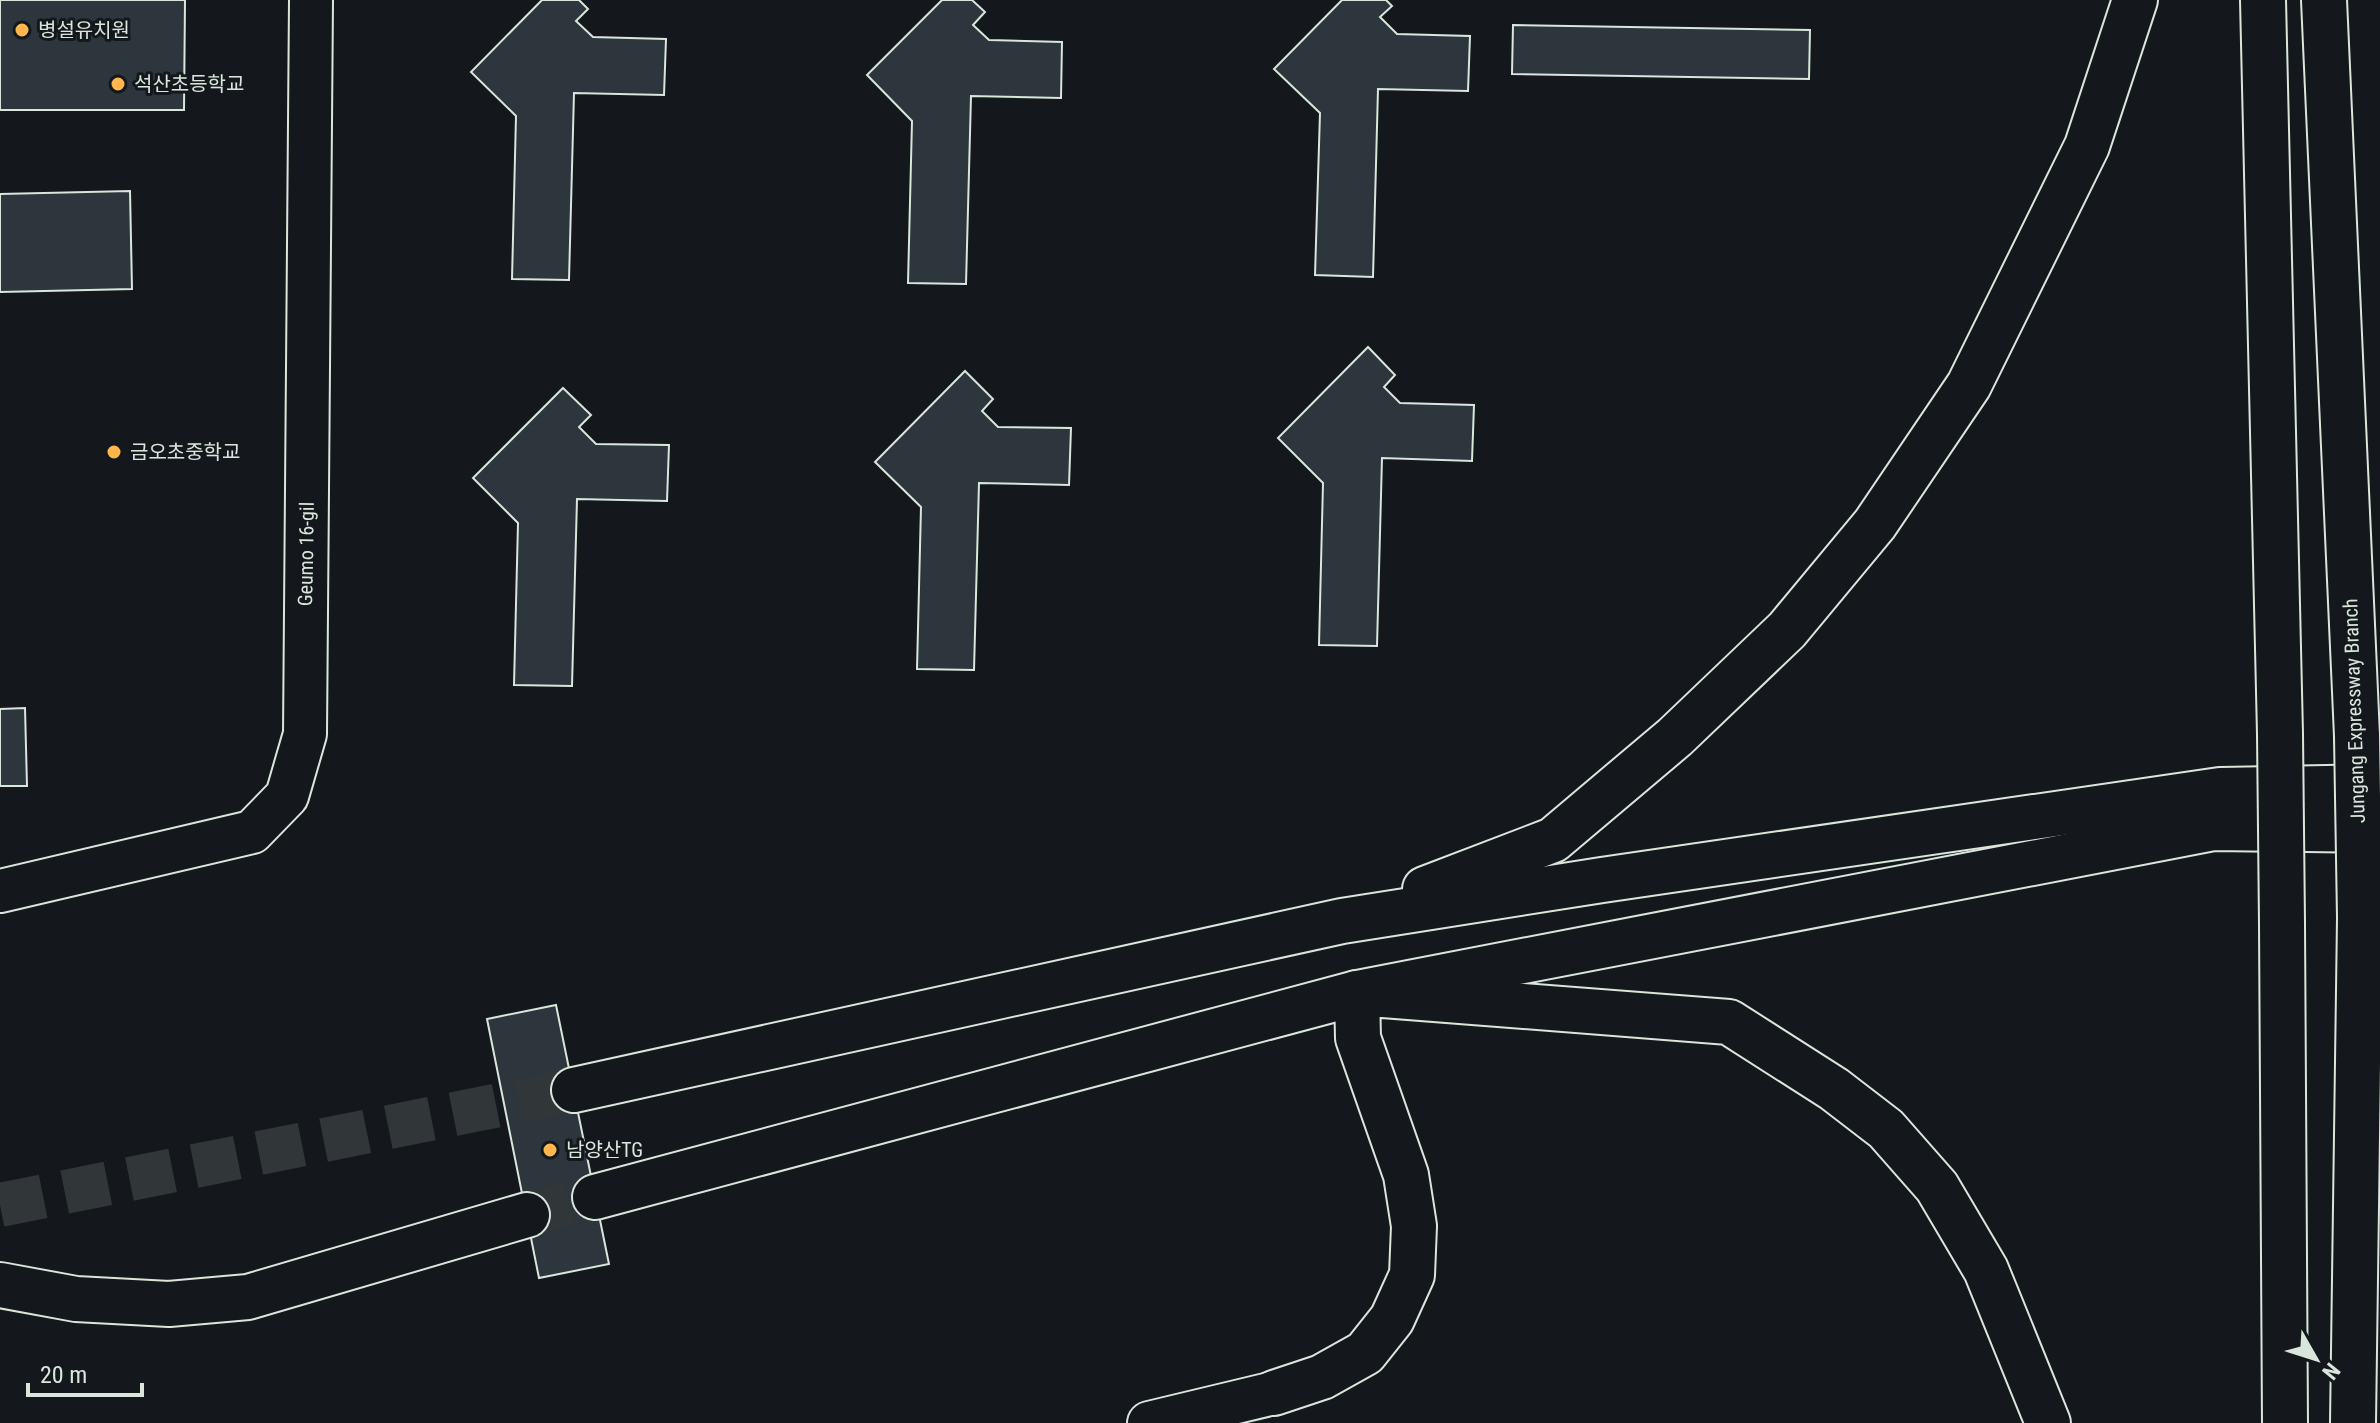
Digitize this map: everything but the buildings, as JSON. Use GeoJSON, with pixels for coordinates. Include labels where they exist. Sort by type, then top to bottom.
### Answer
{"type":"FeatureCollection","features":[{"type":"Feature","properties":{"kind":"highway"},"geometry":{"type":"LineString","coordinates":[[1342,921],[1553,840],[1675,737],[1787,630],[1875,524],[1969,385],[2087,146],[2135,0]]}},
{"type":"Feature","properties":{"kind":"highway"},"geometry":{"type":"LineString","coordinates":[[2263,0],[2280,734],[2285,1423]]}},
{"type":"Feature","properties":{"kind":"highway","name":"Jungang Expressway Branch"},"geometry":{"type":"LineString","coordinates":[[2324,0],[2357,736],[2360,918],[2353,1423]]}},
{"type":"Feature","properties":{"kind":"highway"},"geometry":{"type":"LineString","coordinates":[[574,1090],[1342,921],[2220,790],[2380,787]]}},
{"type":"Feature","properties":{"kind":"highway"},"geometry":{"type":"LineString","coordinates":[[595,1197],[1357,993],[2214,828],[2380,830]]}},
{"type":"Feature","properties":{"kind":"highway"},"geometry":{"type":"LineString","coordinates":[[1274,1393],[1322,1377],[1365,1353],[1392,1319],[1412,1275],[1414,1226],[1406,1175],[1358,1038],[1357,993]]}},
{"type":"Feature","properties":{"kind":"highway"},"geometry":{"type":"LineString","coordinates":[[1357,993],[1729,1022],[1834,1089],[1886,1129],[1937,1187],[1986,1270],[2048,1423]]}},
{"type":"Feature","properties":{"kind":"highway"},"geometry":{"type":"LineString","coordinates":[[0,1285],[76,1299],[169,1304],[248,1297],[527,1215]]}},
{"type":"Feature","properties":{"kind":"street","name":"Geumo 16-gil"},"geometry":{"type":"LineString","coordinates":[[0,891],[252,832],[287,796],[305,734],[311,0]]}},
{"type":"Feature","properties":{"kind":"street"},"geometry":{"type":"LineString","coordinates":[[1149,1423],[1274,1393]]}},
{"type":"Feature","properties":{"kind":"tunnel"},"geometry":{"type":"LineString","coordinates":[[0,1205],[574,1090]]}},
{"type":"Feature","properties":{"kind":"tunnel"},"geometry":{"type":"LineString","coordinates":[[527,1215],[595,1197]]}},
{"type":"Feature","properties":{"kind":"place","name":"병설유치원"},"geometry":{"type":"Point","coordinates":[22,30]}},
{"type":"Feature","properties":{"kind":"place","name":"석산초등학교"},"geometry":{"type":"Point","coordinates":[118,84]}},
{"type":"Feature","properties":{"kind":"place","name":"금오초중학교"},"geometry":{"type":"Point","coordinates":[114,452]}},
{"type":"Feature","properties":{"kind":"place","name":"남양산TG"},"geometry":{"type":"Point","coordinates":[550,1150]}}]}
